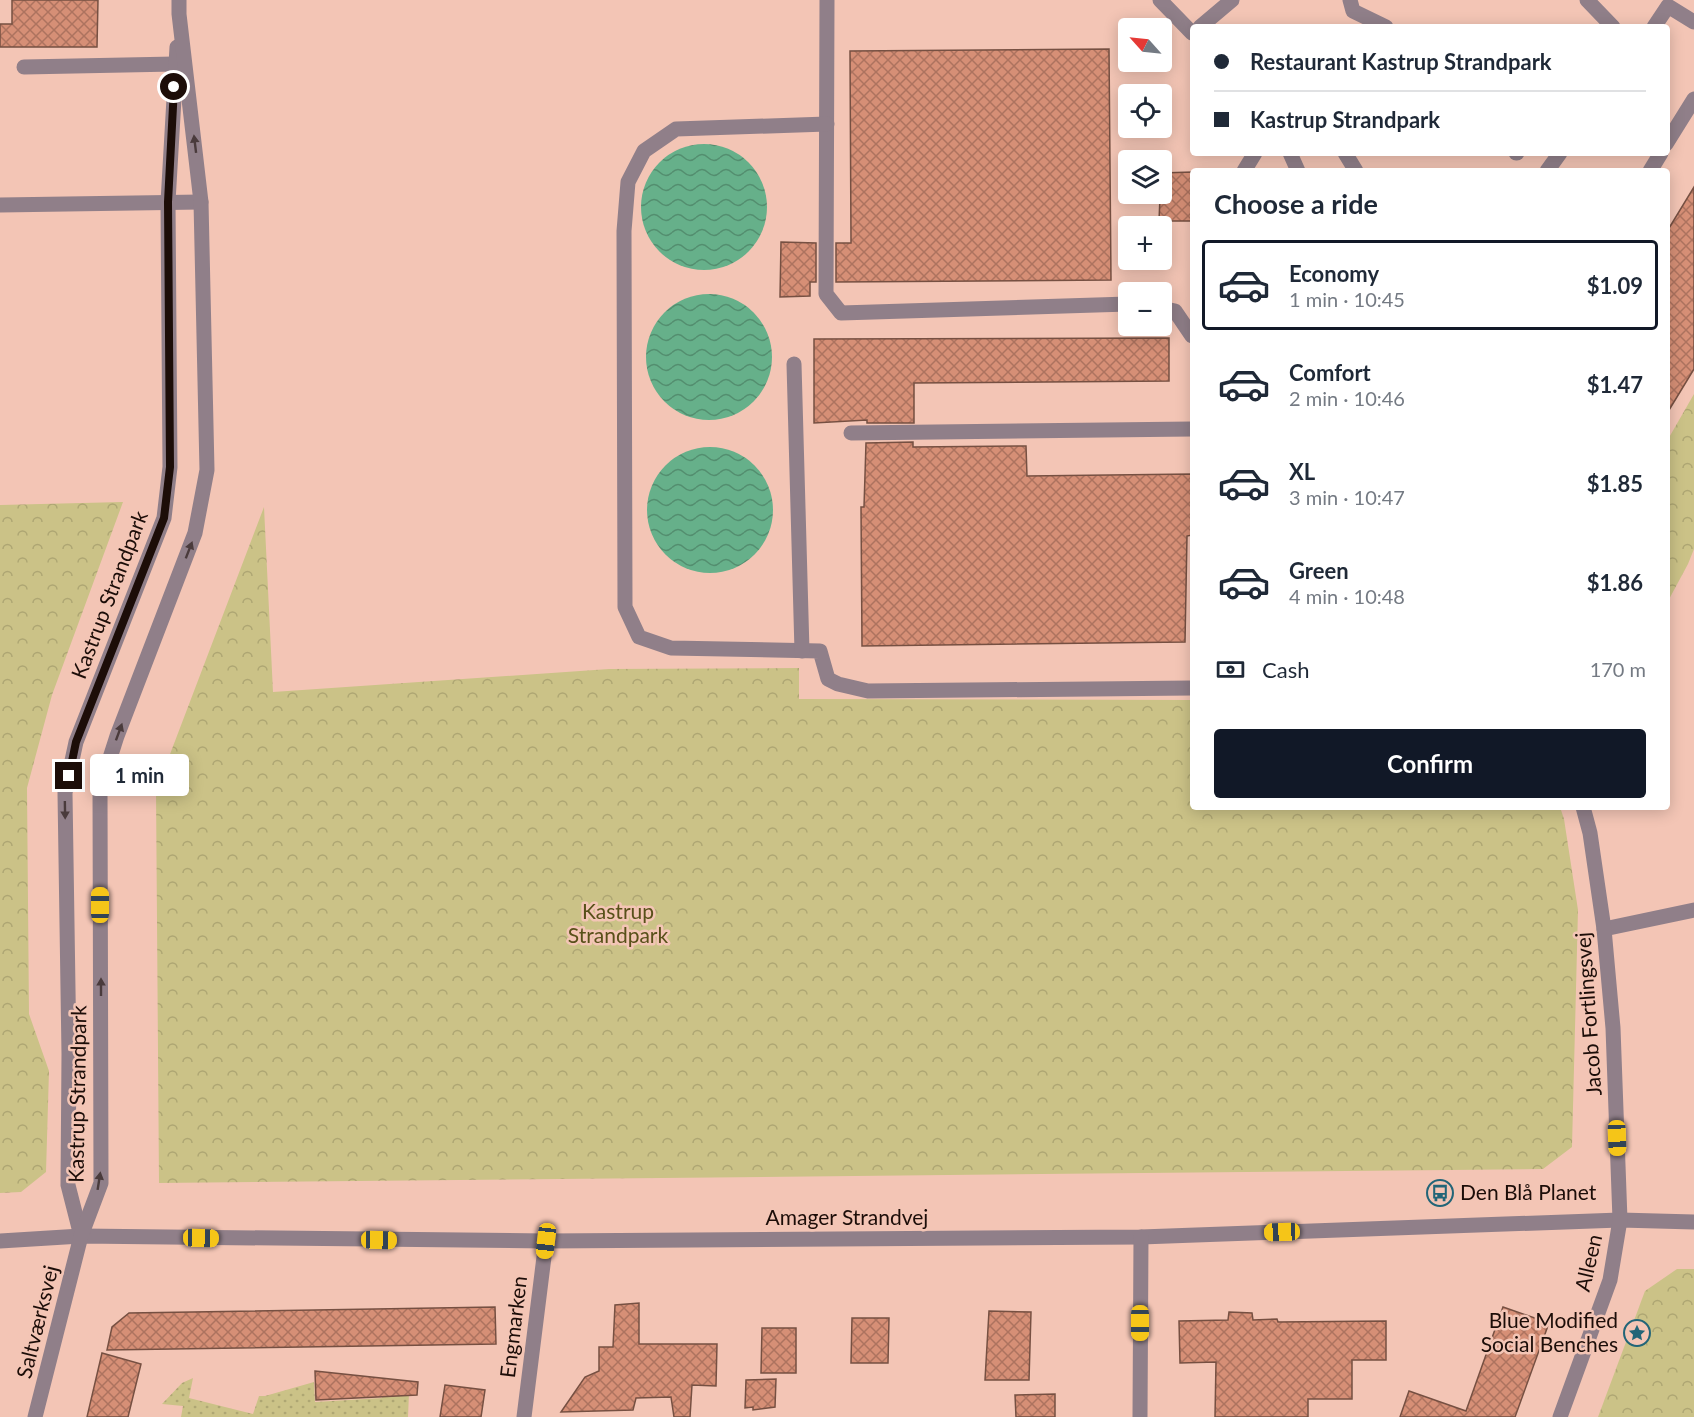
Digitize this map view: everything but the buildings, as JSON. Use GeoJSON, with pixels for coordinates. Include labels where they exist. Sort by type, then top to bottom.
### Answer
{"type":"FeatureCollection","features":[{"type":"Feature","properties":{"kind":"street"},"geometry":{"type":"LineString","coordinates":[[827,0],[826,294],[841,313],[1118,304]]}},
{"type":"Feature","properties":{"kind":"street"},"geometry":{"type":"LineString","coordinates":[[1160,0],[1190,31]]}},
{"type":"Feature","properties":{"kind":"street"},"geometry":{"type":"LineString","coordinates":[[1204,24],[1232,0]]}},
{"type":"Feature","properties":{"kind":"street"},"geometry":{"type":"LineString","coordinates":[[1350,0],[1353,12],[1379,24]]}},
{"type":"Feature","properties":{"kind":"street"},"geometry":{"type":"LineString","coordinates":[[1587,0],[1610,24]]}},
{"type":"Feature","properties":{"kind":"street"},"geometry":{"type":"LineString","coordinates":[[1656,24],[1669,3],[1694,22]]}},
{"type":"Feature","properties":{"kind":"street","name":"Kastrup Strandpark"},"geometry":{"type":"LineString","coordinates":[[81,1236],[68,1185],[69,1054],[65,794],[76,742],[164,518],[170,467],[168,202],[179,7]]}},
{"type":"Feature","properties":{"kind":"street","name":"Kastrup Strandpark"},"geometry":{"type":"LineString","coordinates":[[81,1236],[101,1183],[100,789],[117,736],[195,533],[207,471],[201,202],[179,7]]}},
{"type":"Feature","properties":{"kind":"street"},"geometry":{"type":"LineString","coordinates":[[24,67],[175,64]]}},
{"type":"Feature","properties":{"kind":"street"},"geometry":{"type":"LineString","coordinates":[[1670,138],[1694,99]]}},
{"type":"Feature","properties":{"kind":"street"},"geometry":{"type":"LineString","coordinates":[[827,124],[676,129],[644,151],[628,182],[624,231],[625,607],[639,637],[672,648],[820,651],[828,679],[838,684],[868,691],[1190,688]]}},
{"type":"Feature","properties":{"kind":"street"},"geometry":{"type":"LineString","coordinates":[[0,205],[201,202]]}},
{"type":"Feature","properties":{"kind":"street"},"geometry":{"type":"LineString","coordinates":[[1172,310],[1175,311],[1190,333]]}},
{"type":"Feature","properties":{"kind":"street"},"geometry":{"type":"LineString","coordinates":[[794,364],[802,651]]}},
{"type":"Feature","properties":{"kind":"street"},"geometry":{"type":"LineString","coordinates":[[851,433],[1190,429]]}},
{"type":"Feature","properties":{"kind":"street","name":"Jacob Fortlingsvej"},"geometry":{"type":"LineString","coordinates":[[1584,810],[1590,833],[1604,928],[1613,1028],[1620,1220]]}},
{"type":"Feature","properties":{"kind":"street"},"geometry":{"type":"LineString","coordinates":[[1604,928],[1694,910]]}},
{"type":"Feature","properties":{"kind":"street","name":"Amager Strandvej"},"geometry":{"type":"LineString","coordinates":[[0,1240],[81,1236],[546,1241],[1141,1238],[1620,1220],[1694,1222]]}},
{"type":"Feature","properties":{"kind":"street","name":"Alleen"},"geometry":{"type":"LineString","coordinates":[[1560,1417],[1610,1280],[1620,1220]]}},
{"type":"Feature","properties":{"kind":"street","name":"Saltværksvej"},"geometry":{"type":"LineString","coordinates":[[35,1417],[81,1236]]}},
{"type":"Feature","properties":{"kind":"street"},"geometry":{"type":"LineString","coordinates":[[1140,1417],[1141,1238]]}},
{"type":"Feature","properties":{"kind":"street","name":"Engmarken"},"geometry":{"type":"LineString","coordinates":[[524,1417],[546,1241]]}},
{"type":"Feature","properties":{"kind":"green space"},"geometry":{"type":"Polygon","coordinates":[[[1694,394],[1694,549],[1670,597],[1670,436],[1694,394]]]}},
{"type":"Feature","properties":{"kind":"green space"},"geometry":{"type":"Polygon","coordinates":[[[123,502],[52,695],[27,788],[29,1014],[49,1071],[46,1172],[21,1192],[0,1193],[0,505],[123,502]]]}},
{"type":"Feature","properties":{"kind":"green space","name":"Kastrup Strandpark"},"geometry":{"type":"Polygon","coordinates":[[[264,507],[273,692],[609,669],[799,668],[799,699],[1190,700],[1190,810],[1561,810],[1578,910],[1572,1147],[1543,1169],[159,1183],[156,791],[264,507]]]}},
{"type":"Feature","properties":{"kind":"green space"},"geometry":{"type":"Polygon","coordinates":[[[1677,1269],[1694,1269],[1694,1417],[1598,1417],[1645,1291],[1677,1269]]]}},
{"type":"Feature","properties":{"kind":"green space"},"geometry":{"type":"Polygon","coordinates":[[[193,1378],[189,1398],[253,1414],[259,1396],[314,1382],[315,1402],[382,1398],[382,1379],[409,1393],[408,1417],[181,1417],[183,1406],[162,1404],[182,1383],[193,1378]]]}},
{"type":"Feature","properties":{"kind":"water"},"geometry":{"type":"Polygon","coordinates":[[[704,144],[728,149],[749,162],[762,183],[767,207],[762,231],[749,252],[728,265],[704,270],[680,265],[659,252],[646,231],[641,207],[646,183],[659,162],[680,149],[704,144]]]}},
{"type":"Feature","properties":{"kind":"water"},"geometry":{"type":"Polygon","coordinates":[[[709,294],[733,299],[754,312],[767,333],[772,357],[767,381],[754,402],[733,415],[709,420],[685,415],[664,402],[651,381],[646,357],[651,333],[664,312],[685,299],[709,294]]]}},
{"type":"Feature","properties":{"kind":"water"},"geometry":{"type":"Polygon","coordinates":[[[710,447],[734,452],[755,465],[768,486],[773,510],[768,534],[755,555],[734,568],[710,573],[686,568],[665,555],[652,534],[647,510],[652,486],[665,465],[686,452],[710,447]]]}},
{"type":"Feature","properties":{"kind":"place","name":"Den Blå Planet"},"geometry":{"type":"Point","coordinates":[1440,1193]}},
{"type":"Feature","properties":{"kind":"place","name":"Blue Modified Social Benches"},"geometry":{"type":"Point","coordinates":[1637,1333]}},
{"type":"Feature","properties":{"kind":"route"},"geometry":{"type":"LineString","coordinates":[[69,776],[76,742],[164,518],[170,467],[168,202],[174,87]]}}]}
